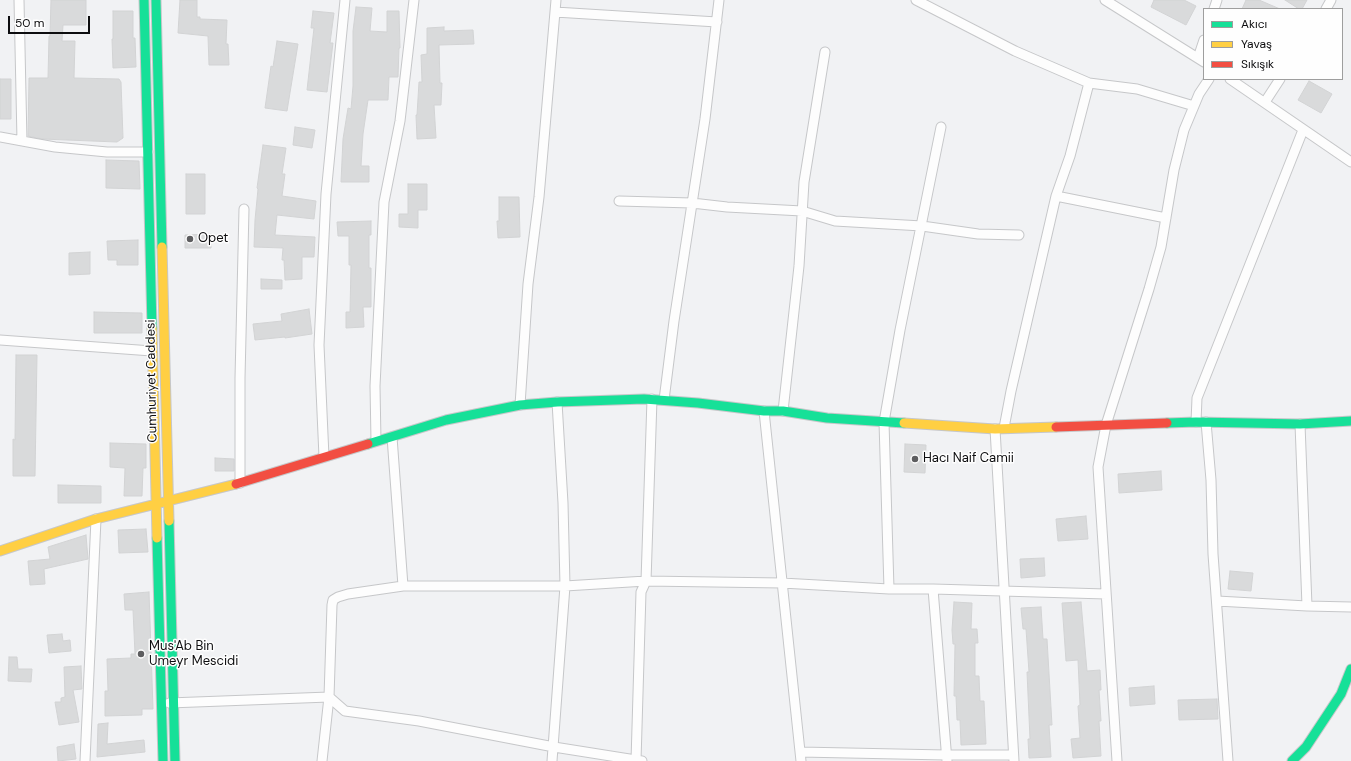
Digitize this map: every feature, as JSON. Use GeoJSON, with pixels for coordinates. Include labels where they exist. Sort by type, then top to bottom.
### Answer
{"type":"FeatureCollection","features":[{"type":"Feature","properties":{"kind":"main road","name":"Cumhuriyet Caddesi"},"geometry":{"type":"LineString","coordinates":[[144,0],[163,761]]}},
{"type":"Feature","properties":{"kind":"main road","name":"Cumhuriyet Caddesi"},"geometry":{"type":"LineString","coordinates":[[156,0],[176,761]]}},
{"type":"Feature","properties":{"kind":"main road"},"geometry":{"type":"LineString","coordinates":[[0,551],[96,519],[240,483],[376,441],[392,438],[446,420],[520,405],[557,402],[664,400],[764,411],[784,411],[827,418],[1000,428],[1196,422],[1300,424],[1351,421]]}},
{"type":"Feature","properties":{"kind":"main road"},"geometry":{"type":"LineString","coordinates":[[1292,761],[1306,747],[1341,694],[1351,669]]}},
{"type":"Feature","properties":{"kind":"street"},"geometry":{"type":"LineString","coordinates":[[19,0],[22,141]]}},
{"type":"Feature","properties":{"kind":"street"},"geometry":{"type":"LineString","coordinates":[[324,457],[319,344],[325,202],[345,0]]}},
{"type":"Feature","properties":{"kind":"street"},"geometry":{"type":"LineString","coordinates":[[376,441],[375,386],[384,202],[400,121],[414,0]]}},
{"type":"Feature","properties":{"kind":"street"},"geometry":{"type":"LineString","coordinates":[[520,405],[528,284],[539,197],[556,0]]}},
{"type":"Feature","properties":{"kind":"street"},"geometry":{"type":"LineString","coordinates":[[664,400],[674,321],[705,119],[719,0]]}},
{"type":"Feature","properties":{"kind":"street"},"geometry":{"type":"LineString","coordinates":[[916,0],[1015,51],[1089,83],[1137,89],[1194,106]]}},
{"type":"Feature","properties":{"kind":"street"},"geometry":{"type":"LineString","coordinates":[[1105,0],[1201,60],[1203,47]]}},
{"type":"Feature","properties":{"kind":"street"},"geometry":{"type":"LineString","coordinates":[[555,12],[717,22]]}},
{"type":"Feature","properties":{"kind":"street"},"geometry":{"type":"LineString","coordinates":[[784,411],[799,266],[804,182],[825,52]]}},
{"type":"Feature","properties":{"kind":"street"},"geometry":{"type":"LineString","coordinates":[[1117,761],[1098,467],[1106,425],[1161,247],[1174,170],[1184,130],[1199,94],[1208,80]]}},
{"type":"Feature","properties":{"kind":"street"},"geometry":{"type":"LineString","coordinates":[[1232,80],[1266,102],[1303,130],[1351,162]]}},
{"type":"Feature","properties":{"kind":"street"},"geometry":{"type":"LineString","coordinates":[[1266,102],[1279,80]]}},
{"type":"Feature","properties":{"kind":"street"},"geometry":{"type":"LineString","coordinates":[[764,411],[800,757],[1014,758],[1004,591],[1000,428],[1012,390],[1056,196],[1070,156],[1089,83]]}},
{"type":"Feature","properties":{"kind":"street"},"geometry":{"type":"LineString","coordinates":[[889,589],[884,422],[900,330],[941,127]]}},
{"type":"Feature","properties":{"kind":"street"},"geometry":{"type":"LineString","coordinates":[[1196,422],[1197,398],[1303,130]]}},
{"type":"Feature","properties":{"kind":"street"},"geometry":{"type":"LineString","coordinates":[[0,136],[55,147],[100,151],[148,152]]}},
{"type":"Feature","properties":{"kind":"street"},"geometry":{"type":"LineString","coordinates":[[1056,196],[1166,218]]}},
{"type":"Feature","properties":{"kind":"street"},"geometry":{"type":"LineString","coordinates":[[619,201],[692,203],[727,207],[802,211],[836,220],[922,226],[978,234],[1019,235]]}},
{"type":"Feature","properties":{"kind":"street"},"geometry":{"type":"LineString","coordinates":[[240,483],[240,370],[244,209]]}},
{"type":"Feature","properties":{"kind":"street"},"geometry":{"type":"LineString","coordinates":[[0,340],[152,352]]}},
{"type":"Feature","properties":{"kind":"street"},"geometry":{"type":"LineString","coordinates":[[161,703],[329,697],[345,711],[419,721],[638,761],[641,592],[646,581],[652,400]]}},
{"type":"Feature","properties":{"kind":"street"},"geometry":{"type":"LineString","coordinates":[[552,761],[565,586],[557,402]]}},
{"type":"Feature","properties":{"kind":"street"},"geometry":{"type":"LineString","coordinates":[[1206,422],[1211,480],[1213,554],[1228,761]]}},
{"type":"Feature","properties":{"kind":"street"},"geometry":{"type":"LineString","coordinates":[[1300,424],[1307,606]]}},
{"type":"Feature","properties":{"kind":"street"},"geometry":{"type":"LineString","coordinates":[[392,438],[403,586]]}},
{"type":"Feature","properties":{"kind":"street"},"geometry":{"type":"LineString","coordinates":[[85,761],[96,519]]}},
{"type":"Feature","properties":{"kind":"street"},"geometry":{"type":"LineString","coordinates":[[322,761],[329,697],[332,605],[333,600],[348,594],[403,586],[565,586],[646,581],[782,582],[889,589],[1106,594]]}},
{"type":"Feature","properties":{"kind":"street"},"geometry":{"type":"LineString","coordinates":[[933,589],[946,758]]}},
{"type":"Feature","properties":{"kind":"street"},"geometry":{"type":"LineString","coordinates":[[1217,601],[1351,607]]}},
{"type":"Feature","properties":{"kind":"building"},"geometry":{"type":"Polygon","coordinates":[[[51,0],[86,0],[86,25],[63,25],[62,41],[75,41],[74,78],[119,79],[121,82],[123,138],[117,142],[42,139],[28,136],[29,78],[48,78],[51,0]]]}},
{"type":"Feature","properties":{"kind":"building"},"geometry":{"type":"Polygon","coordinates":[[[180,0],[197,0],[197,17],[200,17],[200,19],[227,20],[226,44],[228,44],[229,65],[209,65],[208,36],[178,33],[180,0]]]}},
{"type":"Feature","properties":{"kind":"building"},"geometry":{"type":"Polygon","coordinates":[[[1154,0],[1184,0],[1196,6],[1186,25],[1151,7],[1154,0]]]}},
{"type":"Feature","properties":{"kind":"building"},"geometry":{"type":"Polygon","coordinates":[[[1246,0],[1259,0],[1278,8],[1242,8],[1246,0]]]}},
{"type":"Feature","properties":{"kind":"building"},"geometry":{"type":"Polygon","coordinates":[[[1285,0],[1307,0],[1303,8],[1297,8],[1285,0]]]}},
{"type":"Feature","properties":{"kind":"building"},"geometry":{"type":"Polygon","coordinates":[[[356,7],[372,8],[370,31],[387,32],[387,11],[399,11],[400,48],[398,77],[389,77],[388,100],[368,100],[363,134],[361,166],[369,166],[369,182],[341,182],[343,139],[348,108],[351,109],[353,86],[353,31],[356,7]]]}},
{"type":"Feature","properties":{"kind":"building"},"geometry":{"type":"Polygon","coordinates":[[[113,11],[133,11],[133,38],[135,38],[136,67],[113,68],[113,11]]]}},
{"type":"Feature","properties":{"kind":"building"},"geometry":{"type":"Polygon","coordinates":[[[313,11],[334,13],[330,43],[333,43],[327,92],[307,90],[314,28],[311,28],[313,11]]]}},
{"type":"Feature","properties":{"kind":"building"},"geometry":{"type":"Polygon","coordinates":[[[444,27],[444,31],[473,30],[474,44],[439,45],[440,83],[442,83],[441,105],[434,105],[436,138],[417,139],[416,115],[419,82],[422,82],[421,55],[427,54],[427,28],[444,27]]]}},
{"type":"Feature","properties":{"kind":"building"},"geometry":{"type":"Polygon","coordinates":[[[277,41],[298,44],[287,111],[265,108],[271,66],[273,67],[277,41]]]}},
{"type":"Feature","properties":{"kind":"building"},"geometry":{"type":"Polygon","coordinates":[[[0,79],[11,79],[11,119],[0,119],[0,79]]]}},
{"type":"Feature","properties":{"kind":"building"},"geometry":{"type":"Polygon","coordinates":[[[1309,81],[1332,94],[1321,113],[1298,100],[1309,81]]]}},
{"type":"Feature","properties":{"kind":"building"},"geometry":{"type":"Polygon","coordinates":[[[295,127],[315,130],[312,148],[293,145],[295,127]]]}},
{"type":"Feature","properties":{"kind":"building"},"geometry":{"type":"Polygon","coordinates":[[[263,145],[286,148],[282,174],[285,174],[282,196],[316,201],[314,219],[277,215],[275,235],[315,237],[314,257],[302,257],[302,279],[285,280],[284,260],[282,260],[283,248],[254,247],[257,188],[263,145]]]}},
{"type":"Feature","properties":{"kind":"building"},"geometry":{"type":"Polygon","coordinates":[[[106,160],[139,161],[140,189],[106,188],[106,160]]]}},
{"type":"Feature","properties":{"kind":"building"},"geometry":{"type":"Polygon","coordinates":[[[186,174],[205,174],[205,214],[186,214],[186,174]]]}},
{"type":"Feature","properties":{"kind":"building"},"geometry":{"type":"Polygon","coordinates":[[[408,184],[427,184],[427,210],[418,210],[418,228],[399,227],[399,214],[408,214],[408,184]]]}},
{"type":"Feature","properties":{"kind":"building"},"geometry":{"type":"Polygon","coordinates":[[[499,197],[519,197],[520,237],[498,238],[497,221],[499,221],[499,197]]]}},
{"type":"Feature","properties":{"kind":"building"},"geometry":{"type":"Polygon","coordinates":[[[371,221],[371,235],[369,235],[369,268],[371,268],[371,307],[363,307],[364,327],[346,328],[346,312],[350,312],[351,265],[349,265],[349,236],[338,236],[337,222],[371,221]]]}},
{"type":"Feature","properties":{"kind":"building"},"geometry":{"type":"Polygon","coordinates":[[[211,234],[211,248],[185,248],[185,235],[211,234]]]}},
{"type":"Feature","properties":{"kind":"building"},"geometry":{"type":"Polygon","coordinates":[[[138,240],[138,265],[117,265],[117,260],[108,260],[107,241],[138,240]]]}},
{"type":"Feature","properties":{"kind":"building"},"geometry":{"type":"Polygon","coordinates":[[[90,252],[90,274],[69,275],[69,253],[90,252]]]}},
{"type":"Feature","properties":{"kind":"building"},"geometry":{"type":"Polygon","coordinates":[[[261,279],[282,280],[282,289],[261,289],[261,279]]]}},
{"type":"Feature","properties":{"kind":"building"},"geometry":{"type":"Polygon","coordinates":[[[309,309],[312,334],[255,340],[253,324],[282,321],[281,314],[309,309]]]}},
{"type":"Feature","properties":{"kind":"building"},"geometry":{"type":"Polygon","coordinates":[[[94,312],[142,313],[142,333],[94,333],[94,312]]]}},
{"type":"Feature","properties":{"kind":"building"},"geometry":{"type":"Polygon","coordinates":[[[16,355],[37,355],[35,476],[13,476],[16,355]]]}},
{"type":"Feature","properties":{"kind":"building"},"geometry":{"type":"Polygon","coordinates":[[[110,443],[146,444],[146,468],[143,468],[142,496],[124,496],[125,468],[110,467],[110,443]]]}},
{"type":"Feature","properties":{"kind":"building","name":"Hacı Naif Camii"},"geometry":{"type":"Polygon","coordinates":[[[905,444],[926,445],[925,473],[904,472],[905,444]]]}},
{"type":"Feature","properties":{"kind":"building"},"geometry":{"type":"Polygon","coordinates":[[[215,458],[234,459],[234,471],[215,471],[215,458]]]}},
{"type":"Feature","properties":{"kind":"building"},"geometry":{"type":"Polygon","coordinates":[[[1161,471],[1162,490],[1119,493],[1118,474],[1161,471]]]}},
{"type":"Feature","properties":{"kind":"building"},"geometry":{"type":"Polygon","coordinates":[[[58,485],[101,486],[101,503],[58,503],[58,485]]]}},
{"type":"Feature","properties":{"kind":"building"},"geometry":{"type":"Polygon","coordinates":[[[1086,516],[1088,539],[1058,541],[1056,519],[1086,516]]]}},
{"type":"Feature","properties":{"kind":"building"},"geometry":{"type":"Polygon","coordinates":[[[146,529],[148,552],[119,553],[118,530],[146,529]]]}},
{"type":"Feature","properties":{"kind":"building"},"geometry":{"type":"Polygon","coordinates":[[[86,535],[88,559],[44,569],[45,584],[30,585],[28,561],[50,559],[48,547],[86,535]]]}},
{"type":"Feature","properties":{"kind":"building"},"geometry":{"type":"Polygon","coordinates":[[[1044,558],[1045,576],[1021,578],[1020,559],[1044,558]]]}},
{"type":"Feature","properties":{"kind":"building"},"geometry":{"type":"Polygon","coordinates":[[[1230,571],[1253,573],[1251,591],[1228,589],[1230,571]]]}},
{"type":"Feature","properties":{"kind":"building"},"geometry":{"type":"Polygon","coordinates":[[[149,592],[153,709],[142,709],[142,715],[105,716],[105,691],[108,691],[107,659],[131,658],[131,654],[135,654],[133,610],[125,610],[124,594],[149,592]]]}},
{"type":"Feature","properties":{"kind":"building"},"geometry":{"type":"Polygon","coordinates":[[[954,602],[972,603],[971,629],[977,629],[978,643],[975,643],[975,676],[979,676],[980,701],[984,701],[986,744],[961,745],[960,720],[957,720],[956,696],[954,696],[955,644],[953,644],[952,630],[954,602]]]}},
{"type":"Feature","properties":{"kind":"building"},"geometry":{"type":"Polygon","coordinates":[[[1081,602],[1087,671],[1100,670],[1101,690],[1099,690],[1101,721],[1099,721],[1101,756],[1073,758],[1071,739],[1080,738],[1078,660],[1066,661],[1062,603],[1081,602]]]}},
{"type":"Feature","properties":{"kind":"building"},"geometry":{"type":"Polygon","coordinates":[[[1041,607],[1043,639],[1047,639],[1052,725],[1049,725],[1051,757],[1029,758],[1028,739],[1030,739],[1027,672],[1029,672],[1026,629],[1023,629],[1021,608],[1041,607]]]}},
{"type":"Feature","properties":{"kind":"building"},"geometry":{"type":"Polygon","coordinates":[[[62,634],[63,641],[70,640],[71,651],[49,653],[47,635],[62,634]]]}},
{"type":"Feature","properties":{"kind":"building"},"geometry":{"type":"Polygon","coordinates":[[[9,657],[17,657],[18,669],[32,669],[31,682],[8,681],[9,657]]]}},
{"type":"Feature","properties":{"kind":"building"},"geometry":{"type":"Polygon","coordinates":[[[81,666],[82,689],[73,690],[79,722],[59,725],[55,702],[61,702],[61,698],[65,697],[64,667],[81,666]]]}},
{"type":"Feature","properties":{"kind":"building"},"geometry":{"type":"Polygon","coordinates":[[[1154,686],[1155,704],[1130,706],[1129,688],[1154,686]]]}},
{"type":"Feature","properties":{"kind":"building"},"geometry":{"type":"Polygon","coordinates":[[[1217,699],[1218,719],[1179,720],[1178,700],[1217,699]]]}},
{"type":"Feature","properties":{"kind":"building"},"geometry":{"type":"Polygon","coordinates":[[[108,723],[107,744],[144,740],[145,752],[97,757],[98,724],[108,723]]]}},
{"type":"Feature","properties":{"kind":"building"},"geometry":{"type":"Polygon","coordinates":[[[74,744],[76,759],[58,761],[57,747],[74,744]]]}},
{"type":"Feature","properties":{"kind":"traffic: fast"},"geometry":{"type":"LineString","coordinates":[[144,0],[152,328]]}},
{"type":"Feature","properties":{"kind":"traffic: fast"},"geometry":{"type":"LineString","coordinates":[[156,0],[162,247]]}},
{"type":"Feature","properties":{"kind":"traffic: fast"},"geometry":{"type":"LineString","coordinates":[[368,444],[446,420],[520,405],[557,402],[644,399],[698,403],[764,411],[783,411],[827,418],[904,423]]}},
{"type":"Feature","properties":{"kind":"traffic: fast"},"geometry":{"type":"LineString","coordinates":[[1167,423],[1196,422],[1300,424],[1351,421]]}},
{"type":"Feature","properties":{"kind":"traffic: fast"},"geometry":{"type":"LineString","coordinates":[[169,521],[175,761]]}},
{"type":"Feature","properties":{"kind":"traffic: fast"},"geometry":{"type":"LineString","coordinates":[[157,538],[163,761]]}},
{"type":"Feature","properties":{"kind":"traffic: fast"},"geometry":{"type":"LineString","coordinates":[[1292,761],[1306,747],[1341,694],[1351,669]]}},
{"type":"Feature","properties":{"kind":"traffic: slow"},"geometry":{"type":"LineString","coordinates":[[162,247],[169,521]]}},
{"type":"Feature","properties":{"kind":"traffic: slow"},"geometry":{"type":"LineString","coordinates":[[152,328],[157,538]]}},
{"type":"Feature","properties":{"kind":"traffic: slow"},"geometry":{"type":"LineString","coordinates":[[904,423],[995,429],[1056,427]]}},
{"type":"Feature","properties":{"kind":"traffic: slow"},"geometry":{"type":"LineString","coordinates":[[0,551],[96,519],[236,484]]}},
{"type":"Feature","properties":{"kind":"traffic: jam"},"geometry":{"type":"LineString","coordinates":[[1056,427],[1167,423]]}},
{"type":"Feature","properties":{"kind":"traffic: jam"},"geometry":{"type":"LineString","coordinates":[[236,484],[368,444]]}},
{"type":"Feature","properties":{"kind":"place","name":"Opet"},"geometry":{"type":"Point","coordinates":[190,239]}},
{"type":"Feature","properties":{"kind":"place","name":"Hacı Naif Camii"},"geometry":{"type":"Point","coordinates":[915,459]}},
{"type":"Feature","properties":{"kind":"place","name":"Mus'Ab Bin Umeyr Mescidi"},"geometry":{"type":"Point","coordinates":[141,654]}}]}
